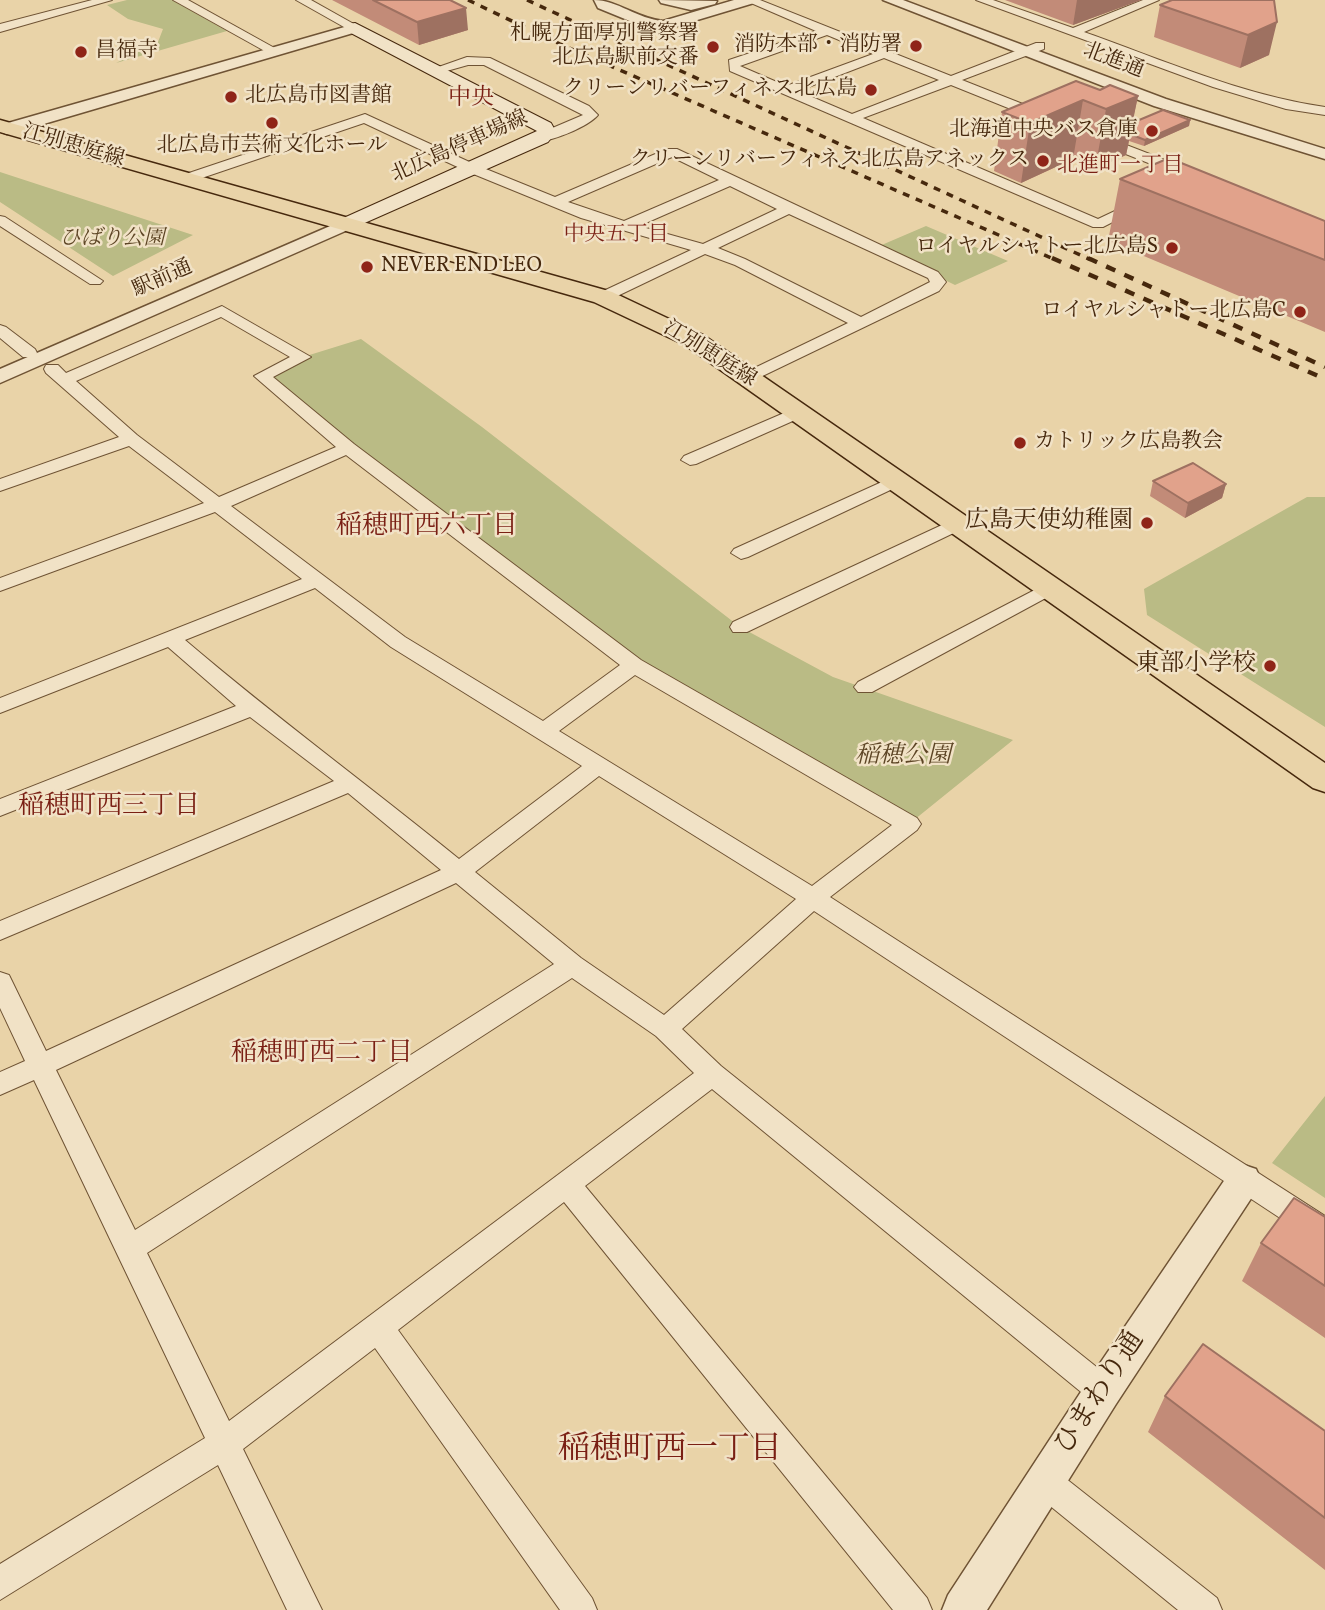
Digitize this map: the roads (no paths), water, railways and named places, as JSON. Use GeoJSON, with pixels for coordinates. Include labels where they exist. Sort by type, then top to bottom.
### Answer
{"type":"FeatureCollection","features":[{"type":"Feature","properties":{"kind":"main road","name":"北広島停車場線"},"geometry":{"type":"LineString","coordinates":[[344,225],[541,138],[547,132],[544,127],[355,28]]}},
{"type":"Feature","properties":{"kind":"main road","name":"江別恵庭線"},"geometry":{"type":"LineString","coordinates":[[4,127],[603,297],[694,340],[1325,780]]}},
{"type":"Feature","properties":{"kind":"street"},"geometry":{"type":"LineString","coordinates":[[0,28],[106,0]]}},
{"type":"Feature","properties":{"kind":"street"},"geometry":{"type":"LineString","coordinates":[[179,0],[274,51]]}},
{"type":"Feature","properties":{"kind":"street"},"geometry":{"type":"LineString","coordinates":[[302,0],[355,28]]}},
{"type":"Feature","properties":{"kind":"street"},"geometry":{"type":"LineString","coordinates":[[601,0],[603,5],[640,22],[664,26],[750,0],[1059,123]]}},
{"type":"Feature","properties":{"kind":"street"},"geometry":{"type":"LineString","coordinates":[[666,0],[691,6],[713,0]]}},
{"type":"Feature","properties":{"kind":"street","name":"北進通"},"geometry":{"type":"LineString","coordinates":[[890,0],[1206,108],[1325,144]]}},
{"type":"Feature","properties":{"kind":"street","name":"北進通"},"geometry":{"type":"LineString","coordinates":[[916,0],[1231,128],[1325,154]]}},
{"type":"Feature","properties":{"kind":"street"},"geometry":{"type":"LineString","coordinates":[[982,0],[1230,88],[1291,106],[1325,111]]}},
{"type":"Feature","properties":{"kind":"street"},"geometry":{"type":"LineString","coordinates":[[1074,32],[1153,0]]}},
{"type":"Feature","properties":{"kind":"street"},"geometry":{"type":"LineString","coordinates":[[4,127],[355,28]]}},
{"type":"Feature","properties":{"kind":"street"},"geometry":{"type":"LineString","coordinates":[[827,31],[733,63],[734,68],[1098,224],[1198,177],[1082,132]]}},
{"type":"Feature","properties":{"kind":"street"},"geometry":{"type":"LineString","coordinates":[[852,118],[1033,49]]}},
{"type":"Feature","properties":{"kind":"street"},"geometry":{"type":"LineString","coordinates":[[787,90],[884,54]]}},
{"type":"Feature","properties":{"kind":"street"},"geometry":{"type":"LineString","coordinates":[[436,70],[457,64],[486,61],[592,115],[541,138]]}},
{"type":"Feature","properties":{"kind":"street"},"geometry":{"type":"LineString","coordinates":[[457,64],[481,75]]}},
{"type":"Feature","properties":{"kind":"street"},"geometry":{"type":"LineString","coordinates":[[528,99],[549,91]]}},
{"type":"Feature","properties":{"kind":"street"},"geometry":{"type":"LineString","coordinates":[[185,179],[365,118],[471,168],[556,202],[624,227],[705,249],[740,262],[861,323]]}},
{"type":"Feature","properties":{"kind":"street"},"geometry":{"type":"LineString","coordinates":[[556,202],[672,152],[933,275],[938,282],[933,288],[748,378]]}},
{"type":"Feature","properties":{"kind":"street"},"geometry":{"type":"LineString","coordinates":[[624,227],[729,181]]}},
{"type":"Feature","properties":{"kind":"street"},"geometry":{"type":"LineString","coordinates":[[603,297],[789,209]]}},
{"type":"Feature","properties":{"kind":"street"},"geometry":{"type":"LineString","coordinates":[[0,220],[95,281]]}},
{"type":"Feature","properties":{"kind":"street","name":"駅前通"},"geometry":{"type":"LineString","coordinates":[[0,377],[344,225]]}},
{"type":"Feature","properties":{"kind":"street"},"geometry":{"type":"LineString","coordinates":[[665,1029],[813,898],[909,824],[765,743],[634,664],[348,448],[262,376],[303,357],[222,311],[58,374],[131,439],[398,642],[813,898],[1325,1232]]}},
{"type":"Feature","properties":{"kind":"street"},"geometry":{"type":"LineString","coordinates":[[0,330],[22,347],[0,349]]}},
{"type":"Feature","properties":{"kind":"street"},"geometry":{"type":"LineString","coordinates":[[690,460],[798,412]]}},
{"type":"Feature","properties":{"kind":"street"},"geometry":{"type":"LineString","coordinates":[[0,485],[131,439]]}},
{"type":"Feature","properties":{"kind":"street"},"geometry":{"type":"LineString","coordinates":[[0,585],[217,505],[348,448]]}},
{"type":"Feature","properties":{"kind":"street"},"geometry":{"type":"LineString","coordinates":[[741,553],[895,481]]}},
{"type":"Feature","properties":{"kind":"street"},"geometry":{"type":"LineString","coordinates":[[740,627],[957,524]]}},
{"type":"Feature","properties":{"kind":"street"},"geometry":{"type":"LineString","coordinates":[[0,706],[315,580]]}},
{"type":"Feature","properties":{"kind":"street"},"geometry":{"type":"LineString","coordinates":[[865,687],[1048,589]]}},
{"type":"Feature","properties":{"kind":"street"},"geometry":{"type":"LineString","coordinates":[[170,638],[252,708],[351,783],[572,965],[665,1029],[712,1074],[1103,1391]]}},
{"type":"Feature","properties":{"kind":"street"},"geometry":{"type":"LineString","coordinates":[[542,733],[634,664]]}},
{"type":"Feature","properties":{"kind":"street"},"geometry":{"type":"LineString","coordinates":[[0,808],[252,708]]}},
{"type":"Feature","properties":{"kind":"street"},"geometry":{"type":"LineString","coordinates":[[0,1084],[460,871],[598,765]]}},
{"type":"Feature","properties":{"kind":"street"},"geometry":{"type":"LineString","coordinates":[[0,932],[351,783]]}},
{"type":"Feature","properties":{"kind":"street"},"geometry":{"type":"LineString","coordinates":[[129,1248],[572,965]]}},
{"type":"Feature","properties":{"kind":"street"},"geometry":{"type":"LineString","coordinates":[[0,982],[306,1610]]}},
{"type":"Feature","properties":{"kind":"street"},"geometry":{"type":"LineString","coordinates":[[0,1583],[224,1444],[712,1074]]}},
{"type":"Feature","properties":{"kind":"street","name":"ひまわり通"},"geometry":{"type":"LineString","coordinates":[[963,1610],[1044,1481],[1244,1180]]}},
{"type":"Feature","properties":{"kind":"street"},"geometry":{"type":"LineString","coordinates":[[566,1185],[915,1610]]}},
{"type":"Feature","properties":{"kind":"street"},"geometry":{"type":"LineString","coordinates":[[377,1326],[580,1610]]}},
{"type":"Feature","properties":{"kind":"street"},"geometry":{"type":"LineString","coordinates":[[1044,1481],[1205,1610]]}},
{"type":"Feature","properties":{"kind":"railway"},"geometry":{"type":"LineString","coordinates":[[468,0],[560,44],[1056,260]]}},
{"type":"Feature","properties":{"kind":"railway"},"geometry":{"type":"LineString","coordinates":[[527,0],[1091,260]]}},
{"type":"Feature","properties":{"kind":"railway"},"geometry":{"type":"LineString","coordinates":[[1052,258],[1325,379]]}},
{"type":"Feature","properties":{"kind":"railway"},"geometry":{"type":"LineString","coordinates":[[1088,258],[1325,367]]}},
{"type":"Feature","properties":{"kind":"place","name":"消防本部・消防署"},"geometry":{"type":"Point","coordinates":[916,46]}},
{"type":"Feature","properties":{"kind":"place","name":"札幌方面厚別警察署 北広島駅前交番"},"geometry":{"type":"Point","coordinates":[713,47]}},
{"type":"Feature","properties":{"kind":"place","name":"昌福寺"},"geometry":{"type":"Point","coordinates":[81,52]}},
{"type":"Feature","properties":{"kind":"place","name":"クリーンリバーフィネス北広島"},"geometry":{"type":"Point","coordinates":[871,90]}},
{"type":"Feature","properties":{"kind":"place","name":"北広島市図書館"},"geometry":{"type":"Point","coordinates":[231,97]}},
{"type":"Feature","properties":{"kind":"place","name":"北広島市芸術文化ホール"},"geometry":{"type":"Point","coordinates":[272,123]}},
{"type":"Feature","properties":{"kind":"place","name":"北海道中央バス倉庫"},"geometry":{"type":"Point","coordinates":[1152,131]}},
{"type":"Feature","properties":{"kind":"place","name":"クリーンリバーフィネス北広島アネックス"},"geometry":{"type":"Point","coordinates":[1043,161]}},
{"type":"Feature","properties":{"kind":"place","name":"ロイヤルシャトー北広島S"},"geometry":{"type":"Point","coordinates":[1172,248]}},
{"type":"Feature","properties":{"kind":"place","name":"NEVER END LEO"},"geometry":{"type":"Point","coordinates":[367,267]}},
{"type":"Feature","properties":{"kind":"place","name":"ロイヤルシャトー北広島C"},"geometry":{"type":"Point","coordinates":[1300,312]}},
{"type":"Feature","properties":{"kind":"place","name":"カトリック広島教会"},"geometry":{"type":"Point","coordinates":[1020,443]}},
{"type":"Feature","properties":{"kind":"place","name":"広島天使幼稚園"},"geometry":{"type":"Point","coordinates":[1147,523]}},
{"type":"Feature","properties":{"kind":"place","name":"東部小学校"},"geometry":{"type":"Point","coordinates":[1270,666]}},
{"type":"Feature","properties":{"kind":"district","name":"中央"},"geometry":{"type":"Point","coordinates":[471,100]}},
{"type":"Feature","properties":{"kind":"district","name":"北進町一丁目"},"geometry":{"type":"Point","coordinates":[1120,167]}},
{"type":"Feature","properties":{"kind":"district","name":"中央五丁目"},"geometry":{"type":"Point","coordinates":[616,236]}},
{"type":"Feature","properties":{"kind":"district","name":"稲穂町西六丁目"},"geometry":{"type":"Point","coordinates":[427,528]}},
{"type":"Feature","properties":{"kind":"district","name":"稲穂町西三丁目"},"geometry":{"type":"Point","coordinates":[109,808]}},
{"type":"Feature","properties":{"kind":"district","name":"稲穂町西二丁目"},"geometry":{"type":"Point","coordinates":[322,1055]}},
{"type":"Feature","properties":{"kind":"district","name":"稲穂町西一丁目"},"geometry":{"type":"Point","coordinates":[670,1452]}},
{"type":"Feature","properties":{"kind":"park label","name":"ひばり公園"},"geometry":{"type":"Point","coordinates":[112,240]}},
{"type":"Feature","properties":{"kind":"park label","name":"稲穂公園"},"geometry":{"type":"Point","coordinates":[903,758]}}]}
